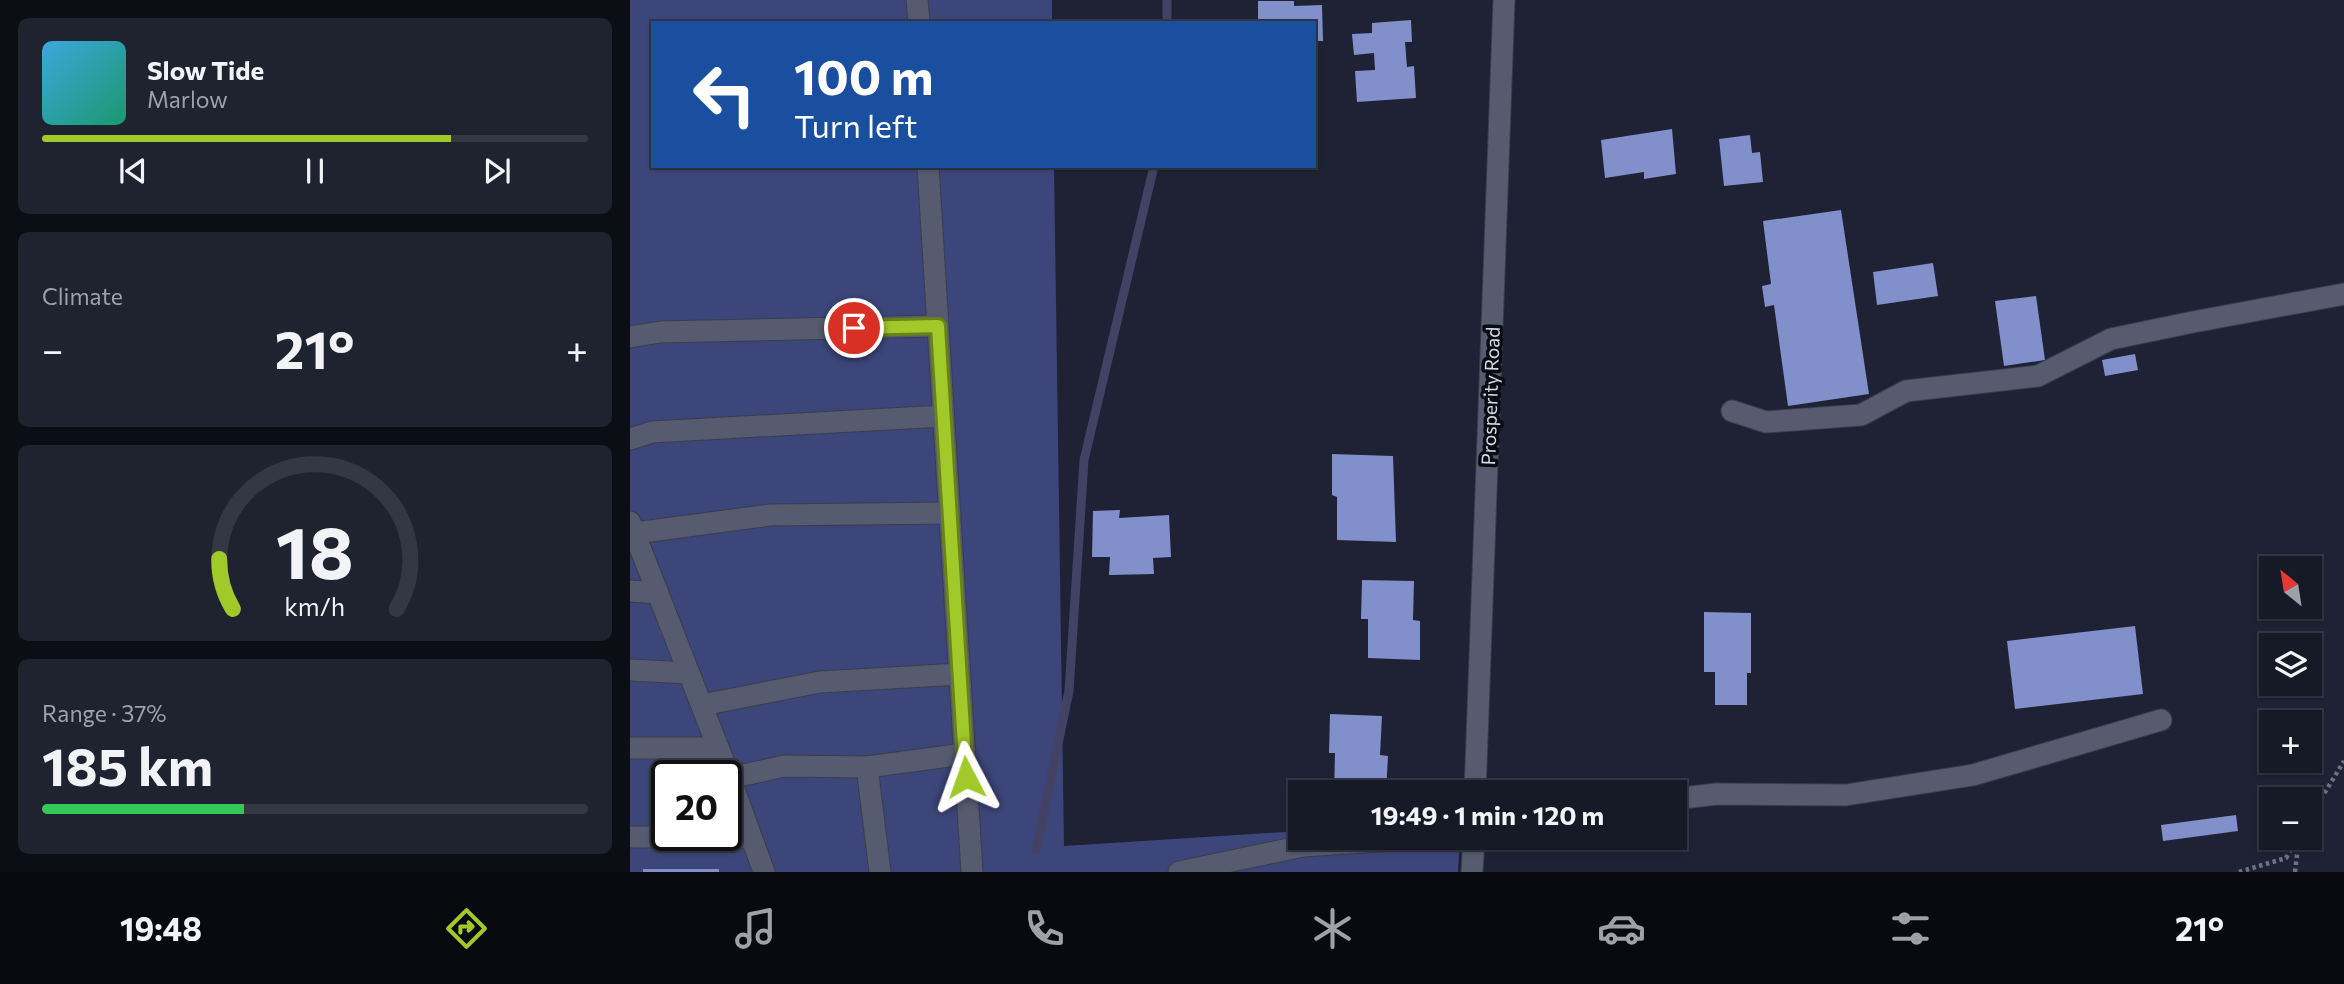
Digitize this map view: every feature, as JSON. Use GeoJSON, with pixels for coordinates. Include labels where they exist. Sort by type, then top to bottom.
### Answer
{"type":"FeatureCollection","features":[{"type":"Feature","properties":{"kind":"street"},"geometry":{"type":"LineString","coordinates":[[917,0],[919,21]]}},
{"type":"Feature","properties":{"kind":"street","name":"Prosperity Road"},"geometry":{"type":"LineString","coordinates":[[1475,780],[1504,0]]}},
{"type":"Feature","properties":{"kind":"street"},"geometry":{"type":"LineString","coordinates":[[928,168],[972,872],[988,872]]}},
{"type":"Feature","properties":{"kind":"street"},"geometry":{"type":"LineString","coordinates":[[1732,411],[1766,422],[1861,415],[1906,391],[2038,376],[2111,339],[2344,294]]}},
{"type":"Feature","properties":{"kind":"street"},"geometry":{"type":"LineString","coordinates":[[630,337],[660,332],[938,326]]}},
{"type":"Feature","properties":{"kind":"street"},"geometry":{"type":"LineString","coordinates":[[630,439],[652,432],[943,416]]}},
{"type":"Feature","properties":{"kind":"street"},"geometry":{"type":"LineString","coordinates":[[723,760],[632,527],[770,515],[950,513]]}},
{"type":"Feature","properties":{"kind":"street"},"geometry":{"type":"LineString","coordinates":[[630,591],[658,593]]}},
{"type":"Feature","properties":{"kind":"street"},"geometry":{"type":"LineString","coordinates":[[630,670],[689,673]]}},
{"type":"Feature","properties":{"kind":"street"},"geometry":{"type":"LineString","coordinates":[[702,705],[820,682],[960,674]]}},
{"type":"Feature","properties":{"kind":"street"},"geometry":{"type":"LineString","coordinates":[[1687,798],[1716,794],[1846,794],[1973,775],[2161,720]]}},
{"type":"Feature","properties":{"kind":"street"},"geometry":{"type":"LineString","coordinates":[[630,748],[718,748]]}},
{"type":"Feature","properties":{"kind":"street"},"geometry":{"type":"LineString","coordinates":[[742,775],[784,766],[867,766],[964,754]]}},
{"type":"Feature","properties":{"kind":"street"},"geometry":{"type":"LineString","coordinates":[[867,766],[880,872]]}},
{"type":"Feature","properties":{"kind":"street"},"geometry":{"type":"LineString","coordinates":[[742,812],[764,872]]}},
{"type":"Feature","properties":{"kind":"street"},"geometry":{"type":"LineString","coordinates":[[630,838],[751,837]]}},
{"type":"Feature","properties":{"kind":"street"},"geometry":{"type":"LineString","coordinates":[[1179,872],[1288,849]]}},
{"type":"Feature","properties":{"kind":"street"},"geometry":{"type":"LineString","coordinates":[[1472,872],[1473,850]]}},
{"type":"Feature","properties":{"kind":"path"},"geometry":{"type":"LineString","coordinates":[[2322,797],[2344,761]]}},
{"type":"Feature","properties":{"kind":"path"},"geometry":{"type":"LineString","coordinates":[[2239,872],[2286,858],[2291,850]]}},
{"type":"Feature","properties":{"kind":"path"},"geometry":{"type":"LineString","coordinates":[[2295,872],[2297,850]]}},
{"type":"Feature","properties":{"kind":"shaded area"},"geometry":{"type":"Polygon","coordinates":[[[630,0],[1052,0],[1052,21],[651,21],[651,168],[1054,168],[1064,846],[1288,832],[1288,850],[1459,850],[1458,872],[630,872],[630,0]]]}},
{"type":"Feature","properties":{"kind":"building"},"geometry":{"type":"Polygon","coordinates":[[[1258,1],[1294,1],[1294,6],[1322,5],[1323,41],[1316,41],[1316,21],[1258,21],[1258,1]]]}},
{"type":"Feature","properties":{"kind":"building"},"geometry":{"type":"Polygon","coordinates":[[[1411,20],[1412,42],[1405,42],[1407,67],[1414,66],[1416,98],[1357,102],[1355,71],[1375,70],[1374,53],[1354,55],[1352,34],[1372,33],[1372,23],[1411,20]]]}},
{"type":"Feature","properties":{"kind":"building"},"geometry":{"type":"Polygon","coordinates":[[[1672,129],[1676,174],[1644,179],[1644,172],[1605,178],[1601,140],[1672,129]]]}},
{"type":"Feature","properties":{"kind":"building"},"geometry":{"type":"Polygon","coordinates":[[[1750,135],[1752,153],[1760,152],[1763,182],[1724,186],[1719,139],[1750,135]]]}},
{"type":"Feature","properties":{"kind":"building"},"geometry":{"type":"Polygon","coordinates":[[[1841,210],[1869,394],[1788,406],[1774,305],[1765,307],[1762,286],[1771,284],[1763,221],[1841,210]]]}},
{"type":"Feature","properties":{"kind":"building"},"geometry":{"type":"Polygon","coordinates":[[[1933,263],[1938,296],[1877,305],[1873,272],[1933,263]]]}},
{"type":"Feature","properties":{"kind":"building"},"geometry":{"type":"Polygon","coordinates":[[[2036,296],[2045,360],[2004,366],[1995,301],[2036,296]]]}},
{"type":"Feature","properties":{"kind":"building"},"geometry":{"type":"Polygon","coordinates":[[[2135,354],[2138,370],[2105,376],[2102,360],[2135,354]]]}},
{"type":"Feature","properties":{"kind":"building"},"geometry":{"type":"Polygon","coordinates":[[[1332,454],[1393,456],[1396,542],[1337,540],[1337,497],[1332,495],[1332,454]]]}},
{"type":"Feature","properties":{"kind":"building"},"geometry":{"type":"Polygon","coordinates":[[[1120,510],[1119,518],[1169,515],[1171,557],[1153,558],[1154,574],[1109,575],[1110,557],[1092,557],[1093,511],[1120,510]]]}},
{"type":"Feature","properties":{"kind":"building"},"geometry":{"type":"Polygon","coordinates":[[[1362,580],[1414,581],[1413,620],[1420,621],[1420,660],[1368,658],[1368,619],[1361,619],[1362,580]]]}},
{"type":"Feature","properties":{"kind":"building"},"geometry":{"type":"Polygon","coordinates":[[[1704,612],[1751,613],[1751,673],[1747,673],[1747,705],[1715,705],[1715,672],[1704,672],[1704,612]]]}},
{"type":"Feature","properties":{"kind":"building"},"geometry":{"type":"Polygon","coordinates":[[[2135,626],[2143,694],[2015,709],[2007,641],[2135,626]]]}},
{"type":"Feature","properties":{"kind":"building"},"geometry":{"type":"Polygon","coordinates":[[[1330,714],[1382,716],[1380,755],[1388,756],[1387,780],[1334,780],[1335,753],[1329,753],[1330,714]]]}},
{"type":"Feature","properties":{"kind":"building"},"geometry":{"type":"Polygon","coordinates":[[[2236,815],[2238,831],[2163,841],[2161,825],[2236,815]]]}},
{"type":"Feature","properties":{"kind":"building"},"geometry":{"type":"Polygon","coordinates":[[[643,869],[719,869],[719,872],[643,872],[643,869]]]}},
{"type":"Feature","properties":{"kind":"waterway"},"geometry":{"type":"LineString","coordinates":[[1167,0],[1167,21]]}},
{"type":"Feature","properties":{"kind":"waterway"},"geometry":{"type":"LineString","coordinates":[[1036,850],[1069,691],[1084,460],[1154,168]]}},
{"type":"Feature","properties":{"kind":"route"},"geometry":{"type":"LineString","coordinates":[[854,328],[938,326],[966,777]]}}]}
